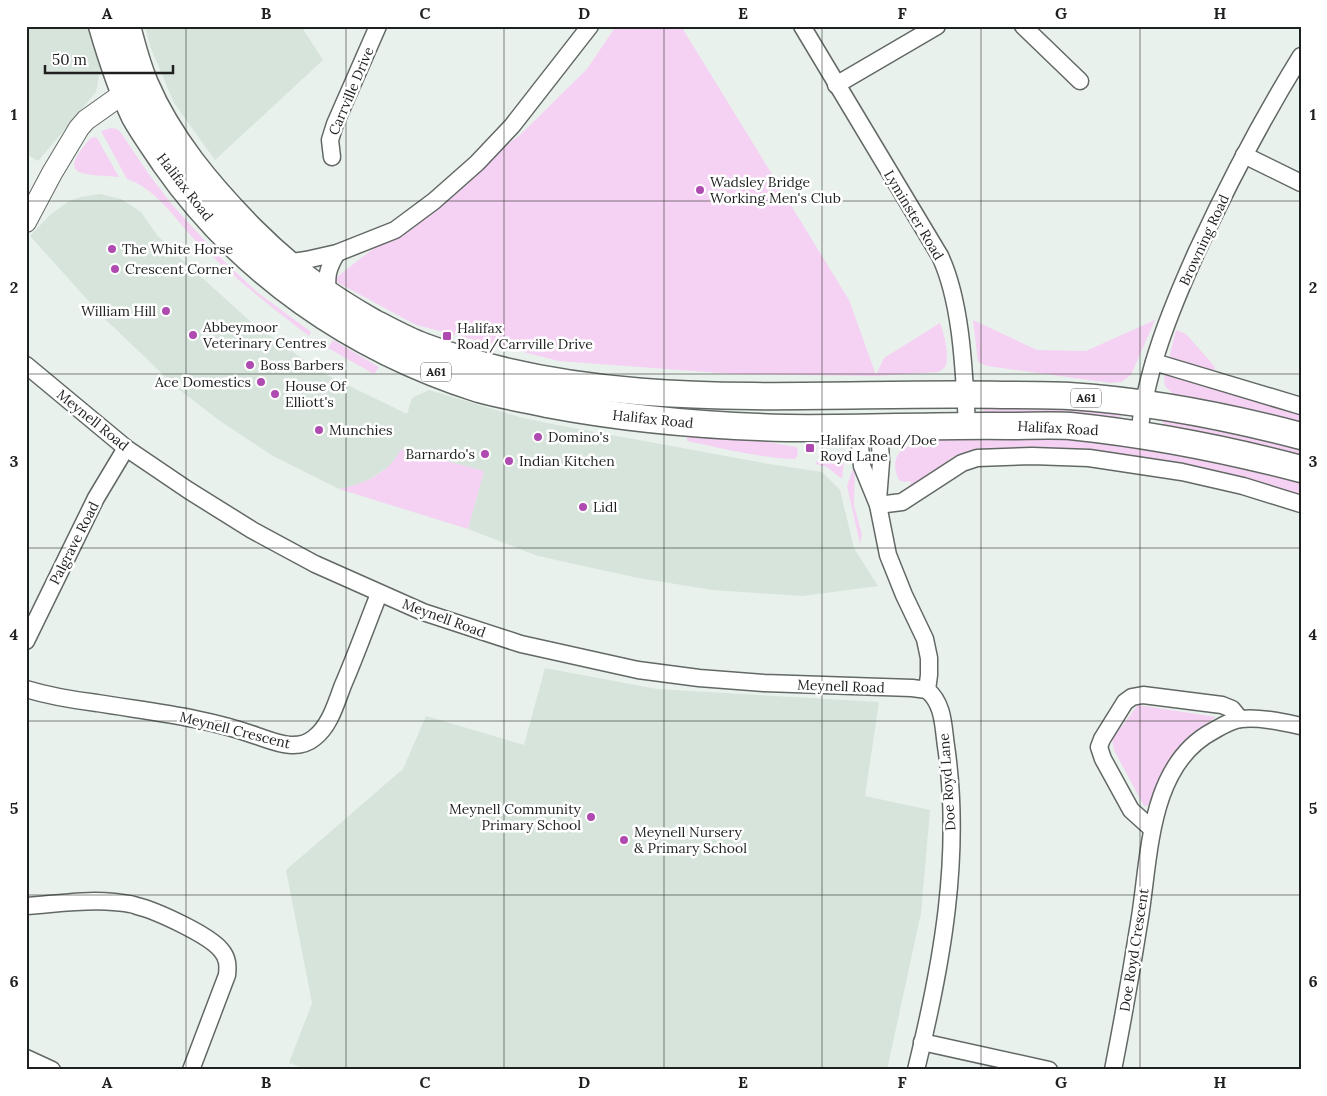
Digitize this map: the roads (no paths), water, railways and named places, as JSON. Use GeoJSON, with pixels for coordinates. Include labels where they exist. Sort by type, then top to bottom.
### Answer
{"type":"FeatureCollection","features":[{"type":"Feature","properties":{"kind":"highway","name":"Halifax Road"},"geometry":{"type":"LineString","coordinates":[[102,26],[113,65],[170,130],[199,172],[234,212],[301,276],[347,308],[420,346],[487,368],[545,381],[610,389],[724,396],[965,394],[1068,396],[1143,404],[1216,415],[1301,436]]}},
{"type":"Feature","properties":{"kind":"highway","name":"Halifax Road"},"geometry":{"type":"LineString","coordinates":[[127,26],[135,89],[136,118],[150,142],[180,184],[210,221],[256,266],[307,306],[363,340],[413,364],[480,389],[593,413],[692,424],[794,428],[967,425],[1068,426],[1239,453],[1301,469]]}},
{"type":"Feature","properties":{"kind":"highway"},"geometry":{"type":"LineString","coordinates":[[868,395],[877,412],[869,426]]}},
{"type":"Feature","properties":{"kind":"street","name":"Carrville Drive"},"geometry":{"type":"LineString","coordinates":[[332,157],[330,140],[335,124],[378,26]]}},
{"type":"Feature","properties":{"kind":"street"},"geometry":{"type":"LineString","coordinates":[[286,263],[336,253],[395,230],[434,201],[512,126],[590,26]]}},
{"type":"Feature","properties":{"kind":"street","name":"Lyminster Road"},"geometry":{"type":"LineString","coordinates":[[802,26],[940,256],[948,273],[965,376],[967,425]]}},
{"type":"Feature","properties":{"kind":"street"},"geometry":{"type":"LineString","coordinates":[[836,85],[937,26]]}},
{"type":"Feature","properties":{"kind":"street"},"geometry":{"type":"LineString","coordinates":[[1023,26],[1080,81]]}},
{"type":"Feature","properties":{"kind":"street","name":"Browning Road"},"geometry":{"type":"LineString","coordinates":[[1139,436],[1143,404],[1154,362],[1169,318],[1188,273],[1244,155],[1301,56]]}},
{"type":"Feature","properties":{"kind":"street"},"geometry":{"type":"LineString","coordinates":[[26,222],[79,128],[86,120],[135,89]]}},
{"type":"Feature","properties":{"kind":"street"},"geometry":{"type":"LineString","coordinates":[[1244,155],[1301,183]]}},
{"type":"Feature","properties":{"kind":"street"},"geometry":{"type":"LineString","coordinates":[[328,295],[326,278],[329,265],[336,253]]}},
{"type":"Feature","properties":{"kind":"street"},"geometry":{"type":"LineString","coordinates":[[1154,362],[1301,406]]}},
{"type":"Feature","properties":{"kind":"street","name":"Meynell Road"},"geometry":{"type":"LineString","coordinates":[[26,365],[126,448],[252,530],[315,564],[423,612],[503,638],[575,657],[638,670],[699,678],[764,683],[927,690]]}},
{"type":"Feature","properties":{"kind":"street"},"geometry":{"type":"LineString","coordinates":[[869,426],[881,462],[878,505],[888,555],[925,639],[929,658],[927,690]]}},
{"type":"Feature","properties":{"kind":"street","name":"Palgrave Road"},"geometry":{"type":"LineString","coordinates":[[26,641],[96,498],[126,448]]}},
{"type":"Feature","properties":{"kind":"street","name":"Halifax Road"},"geometry":{"type":"LineString","coordinates":[[878,505],[902,502],[962,463],[977,458],[1032,456],[1089,458],[1182,472],[1243,486],[1301,504]]}},
{"type":"Feature","properties":{"kind":"street","name":"Meynell Crescent"},"geometry":{"type":"LineString","coordinates":[[26,689],[70,699],[194,718],[247,732],[281,744],[296,746],[307,743],[315,738],[325,727],[379,594]]}},
{"type":"Feature","properties":{"kind":"street","name":"Doe Royd Lane"},"geometry":{"type":"LineString","coordinates":[[916,1070],[938,971],[947,915],[951,860],[951,809],[948,760],[940,711],[935,697],[927,690]]}},
{"type":"Feature","properties":{"kind":"street"},"geometry":{"type":"LineString","coordinates":[[1152,829],[1131,810],[1103,759],[1099,747],[1125,702],[1132,696],[1143,695],[1222,705],[1232,709],[1240,719]]}},
{"type":"Feature","properties":{"kind":"street","name":"Doe Royd Crescent"},"geometry":{"type":"LineString","coordinates":[[1113,1070],[1136,943],[1152,829],[1163,792],[1172,771],[1185,752],[1203,736],[1225,724],[1240,719],[1258,719],[1301,726]]}},
{"type":"Feature","properties":{"kind":"street"},"geometry":{"type":"LineString","coordinates":[[26,906],[74,902],[113,902],[137,905],[213,941],[223,951],[228,963],[227,975],[191,1070]]}},
{"type":"Feature","properties":{"kind":"street"},"geometry":{"type":"LineString","coordinates":[[922,1042],[1049,1070]]}},
{"type":"Feature","properties":{"kind":"street"},"geometry":{"type":"LineString","coordinates":[[26,1058],[52,1070]]}},
{"type":"Feature","properties":{"kind":"place","name":"Wadsley Bridge Working Men's Club"},"geometry":{"type":"Point","coordinates":[700,190]}},
{"type":"Feature","properties":{"kind":"place","name":"The White Horse"},"geometry":{"type":"Point","coordinates":[112,249]}},
{"type":"Feature","properties":{"kind":"place","name":"Crescent Corner"},"geometry":{"type":"Point","coordinates":[115,269]}},
{"type":"Feature","properties":{"kind":"place","name":"William Hill"},"geometry":{"type":"Point","coordinates":[166,311]}},
{"type":"Feature","properties":{"kind":"place","name":"Abbeymoor Veterinary Centres"},"geometry":{"type":"Point","coordinates":[193,335]}},
{"type":"Feature","properties":{"kind":"place","name":"Halifax Road/Carrville Drive"},"geometry":{"type":"Point","coordinates":[447,336]}},
{"type":"Feature","properties":{"kind":"place","name":"Boss Barbers"},"geometry":{"type":"Point","coordinates":[250,365]}},
{"type":"Feature","properties":{"kind":"place","name":"Ace Domestics"},"geometry":{"type":"Point","coordinates":[261,382]}},
{"type":"Feature","properties":{"kind":"place","name":"House Of Elliott's"},"geometry":{"type":"Point","coordinates":[275,394]}},
{"type":"Feature","properties":{"kind":"place","name":"Munchies"},"geometry":{"type":"Point","coordinates":[319,430]}},
{"type":"Feature","properties":{"kind":"place","name":"Domino's"},"geometry":{"type":"Point","coordinates":[538,437]}},
{"type":"Feature","properties":{"kind":"place","name":"Halifax Road/Doe Royd Lane"},"geometry":{"type":"Point","coordinates":[810,448]}},
{"type":"Feature","properties":{"kind":"place","name":"Barnardo's"},"geometry":{"type":"Point","coordinates":[485,454]}},
{"type":"Feature","properties":{"kind":"place","name":"Indian Kitchen"},"geometry":{"type":"Point","coordinates":[509,461]}},
{"type":"Feature","properties":{"kind":"place","name":"Lidl"},"geometry":{"type":"Point","coordinates":[583,507]}},
{"type":"Feature","properties":{"kind":"place","name":"Meynell Community Primary School"},"geometry":{"type":"Point","coordinates":[591,817]}},
{"type":"Feature","properties":{"kind":"place","name":"Meynell Nursery & Primary School"},"geometry":{"type":"Point","coordinates":[624,840]}}]}
